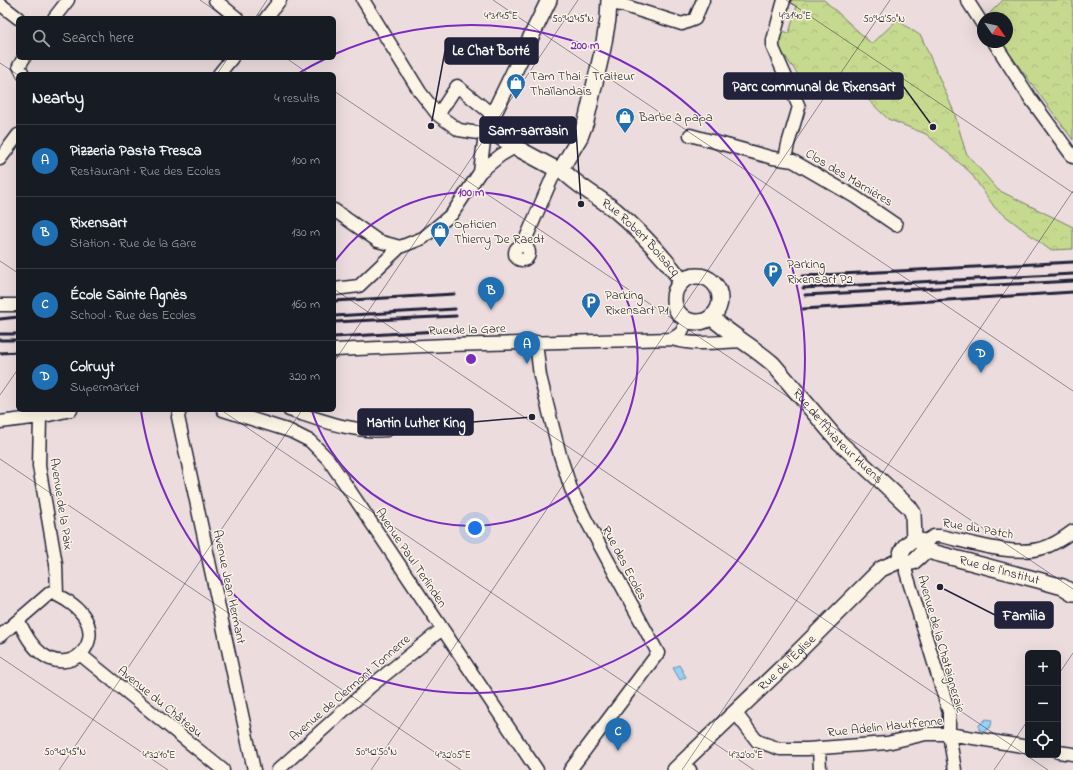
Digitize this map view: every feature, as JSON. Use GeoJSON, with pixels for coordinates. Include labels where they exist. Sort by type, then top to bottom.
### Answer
{"type":"FeatureCollection","features":[{"type":"Feature","properties":{"kind":"street"},"geometry":{"type":"LineString","coordinates":[[56,16],[68,0]]}},
{"type":"Feature","properties":{"kind":"street"},"geometry":{"type":"LineString","coordinates":[[215,0],[235,16]]}},
{"type":"Feature","properties":{"kind":"street"},"geometry":{"type":"LineString","coordinates":[[268,16],[280,0]]}},
{"type":"Feature","properties":{"kind":"street"},"geometry":{"type":"LineString","coordinates":[[363,0],[420,92],[438,115],[459,130],[490,134]]}},
{"type":"Feature","properties":{"kind":"street"},"geometry":{"type":"LineString","coordinates":[[480,172],[490,134],[489,123],[549,0]]}},
{"type":"Feature","properties":{"kind":"street"},"geometry":{"type":"LineString","coordinates":[[523,246],[558,169],[580,137],[586,121],[603,48],[608,20],[609,2],[682,24],[695,19],[703,0]]}},
{"type":"Feature","properties":{"kind":"street","name":"Clos des Marnières"},"geometry":{"type":"LineString","coordinates":[[784,0],[773,40],[773,48],[799,107],[785,159]]}},
{"type":"Feature","properties":{"kind":"street"},"geometry":{"type":"LineString","coordinates":[[966,0],[977,16]]}},
{"type":"Feature","properties":{"kind":"street"},"geometry":{"type":"LineString","coordinates":[[0,4],[16,16]]}},
{"type":"Feature","properties":{"kind":"street"},"geometry":{"type":"LineString","coordinates":[[998,48],[1030,98],[1073,157]]}},
{"type":"Feature","properties":{"kind":"street"},"geometry":{"type":"LineString","coordinates":[[23,60],[20,66],[23,72]]}},
{"type":"Feature","properties":{"kind":"street"},"geometry":{"type":"LineString","coordinates":[[221,72],[230,60]]}},
{"type":"Feature","properties":{"kind":"street"},"geometry":{"type":"LineString","coordinates":[[438,115],[457,86],[493,115]]}},
{"type":"Feature","properties":{"kind":"street","name":"Rue Robert Boisacq"},"geometry":{"type":"LineString","coordinates":[[490,134],[558,169],[637,229],[664,258],[682,282]]}},
{"type":"Feature","properties":{"kind":"street","name":"Clos des Marnières"},"geometry":{"type":"LineString","coordinates":[[690,135],[772,158],[793,161],[872,207],[896,225]]}},
{"type":"Feature","properties":{"kind":"street"},"geometry":{"type":"LineString","coordinates":[[0,159],[16,138]]}},
{"type":"Feature","properties":{"kind":"street"},"geometry":{"type":"LineString","coordinates":[[336,289],[359,286],[400,247],[423,238],[442,223],[452,214],[480,172],[501,155],[515,147]]}},
{"type":"Feature","properties":{"kind":"street"},"geometry":{"type":"LineString","coordinates":[[336,211],[378,242],[400,247]]}},
{"type":"Feature","properties":{"kind":"street"},"geometry":{"type":"LineString","coordinates":[[690,277],[707,279],[713,283],[720,298],[718,306],[712,317],[701,322],[687,321],[677,311],[674,301],[677,286],[690,277]]}},
{"type":"Feature","properties":{"kind":"street"},"geometry":{"type":"LineString","coordinates":[[0,305],[16,305]]}},
{"type":"Feature","properties":{"kind":"street","name":"Rue de l'Aviateur Huens"},"geometry":{"type":"LineString","coordinates":[[712,317],[742,341],[761,353],[782,372],[839,442],[909,507],[913,513],[921,544]]}},
{"type":"Feature","properties":{"kind":"street"},"geometry":{"type":"LineString","coordinates":[[672,339],[681,333],[687,321]]}},
{"type":"Feature","properties":{"kind":"street"},"geometry":{"type":"LineString","coordinates":[[672,339],[693,343],[742,341]]}},
{"type":"Feature","properties":{"kind":"street","name":"Rue de la Gare"},"geometry":{"type":"LineString","coordinates":[[336,350],[536,342],[672,339]]}},
{"type":"Feature","properties":{"kind":"street","name":"Rue des Ecoles"},"geometry":{"type":"LineString","coordinates":[[536,342],[540,376],[560,455],[571,489],[585,518],[658,653],[570,770]]}},
{"type":"Feature","properties":{"kind":"street"},"geometry":{"type":"LineString","coordinates":[[0,422],[40,417],[62,412]]}},
{"type":"Feature","properties":{"kind":"street","name":"Avenue Jean Hermant"},"geometry":{"type":"LineString","coordinates":[[179,412],[178,417],[179,424],[254,770]]}},
{"type":"Feature","properties":{"kind":"street","name":"Avenue Paul Terlinden"},"geometry":{"type":"LineString","coordinates":[[229,412],[290,431],[316,446],[348,488],[536,770]]}},
{"type":"Feature","properties":{"kind":"street"},"geometry":{"type":"LineString","coordinates":[[295,412],[346,428],[364,431],[387,430]]}},
{"type":"Feature","properties":{"kind":"street","name":"Avenue de la Paix"},"geometry":{"type":"LineString","coordinates":[[40,417],[39,466],[56,564],[57,595]]}},
{"type":"Feature","properties":{"kind":"street","name":"Rue du Patch"},"geometry":{"type":"LineString","coordinates":[[921,544],[934,536],[940,536],[986,546],[1022,551],[1044,548],[1073,532]]}},
{"type":"Feature","properties":{"kind":"street","name":"Rue de l'Église"},"geometry":{"type":"LineString","coordinates":[[681,769],[735,712],[791,659],[881,569],[904,561],[913,562],[919,558],[921,544]]}},
{"type":"Feature","properties":{"kind":"street","name":"Rue de l'Institut"},"geometry":{"type":"LineString","coordinates":[[921,544],[1063,587],[1073,593]]}},
{"type":"Feature","properties":{"kind":"street","name":"Avenue de la Chataigneraie"},"geometry":{"type":"LineString","coordinates":[[904,561],[906,572],[949,712],[949,734],[955,770]]}},
{"type":"Feature","properties":{"kind":"street"},"geometry":{"type":"LineString","coordinates":[[0,636],[19,622],[51,592],[68,601],[77,608],[88,624],[88,645],[81,655],[62,662],[48,658],[32,644],[19,622]]}},
{"type":"Feature","properties":{"kind":"street","name":"Avenue de Clermont Tonnerre"},"geometry":{"type":"LineString","coordinates":[[278,770],[371,686],[442,629]]}},
{"type":"Feature","properties":{"kind":"street","name":"Avenue du Château"},"geometry":{"type":"LineString","coordinates":[[81,655],[223,770]]}},
{"type":"Feature","properties":{"kind":"street","name":"Rue Adelin Hautfenne"},"geometry":{"type":"LineString","coordinates":[[735,712],[757,741],[780,749],[887,743],[926,734],[949,734],[1025,747]]}},
{"type":"Feature","properties":{"kind":"street"},"geometry":{"type":"LineString","coordinates":[[819,748],[820,770]]}},
{"type":"Feature","properties":{"kind":"street"},"geometry":{"type":"LineString","coordinates":[[1061,752],[1073,754]]}},
{"type":"Feature","properties":{"kind":"green space"},"geometry":{"type":"Polygon","coordinates":[[[790,0],[824,0],[872,44],[897,20],[921,36],[954,112],[966,153],[998,190],[1073,227],[1073,249],[1050,250],[995,208],[970,172],[926,134],[888,119],[850,82],[799,76],[782,52],[778,43],[780,30],[789,33],[797,6],[789,2],[790,0]]]}},
{"type":"Feature","properties":{"kind":"green space"},"geometry":{"type":"Polygon","coordinates":[[[1003,0],[1073,0],[1073,140],[1005,48],[1013,48],[1013,12],[991,12],[1003,0]]]}},
{"type":"Feature","properties":{"kind":"water"},"geometry":{"type":"Polygon","coordinates":[[[679,665],[686,677],[680,680],[673,668],[679,665]]]}},
{"type":"Feature","properties":{"kind":"water"},"geometry":{"type":"Polygon","coordinates":[[[986,719],[992,720],[991,726],[985,731],[979,730],[979,725],[986,719]]]}},
{"type":"Feature","properties":{"kind":"railway"},"geometry":{"type":"LineString","coordinates":[[802,276],[1073,262]]}},
{"type":"Feature","properties":{"kind":"railway"},"geometry":{"type":"LineString","coordinates":[[803,288],[1073,274]]}},
{"type":"Feature","properties":{"kind":"railway"},"geometry":{"type":"LineString","coordinates":[[805,295],[1073,281]]}},
{"type":"Feature","properties":{"kind":"railway"},"geometry":{"type":"LineString","coordinates":[[803,309],[1073,292]]}},
{"type":"Feature","properties":{"kind":"railway"},"geometry":{"type":"LineString","coordinates":[[336,301],[454,294]]}},
{"type":"Feature","properties":{"kind":"railway"},"geometry":{"type":"LineString","coordinates":[[336,316],[455,309]]}},
{"type":"Feature","properties":{"kind":"railway"},"geometry":{"type":"LineString","coordinates":[[336,322],[456,316]]}},
{"type":"Feature","properties":{"kind":"railway"},"geometry":{"type":"LineString","coordinates":[[0,319],[16,317]]}},
{"type":"Feature","properties":{"kind":"railway"},"geometry":{"type":"LineString","coordinates":[[336,337],[456,330]]}},
{"type":"Feature","properties":{"kind":"railway"},"geometry":{"type":"LineString","coordinates":[[0,334],[16,334]]}},
{"type":"Feature","properties":{"kind":"railway"},"geometry":{"type":"LineString","coordinates":[[0,340],[16,340]]}},
{"type":"Feature","properties":{"kind":"railway"},"geometry":{"type":"LineString","coordinates":[[0,353],[16,352]]}},
{"type":"Feature","properties":{"kind":"place","name":"Tam Thai - Traiteur Thaïlandais"},"geometry":{"type":"Point","coordinates":[516,100]}},
{"type":"Feature","properties":{"kind":"place","name":"Le Chat Botté"},"geometry":{"type":"Point","coordinates":[431,126]}},
{"type":"Feature","properties":{"kind":"place","name":"Parc communal de Rixensart"},"geometry":{"type":"Point","coordinates":[933,127]}},
{"type":"Feature","properties":{"kind":"place","name":"Barbe à papa"},"geometry":{"type":"Point","coordinates":[625,134]}},
{"type":"Feature","properties":{"kind":"place","name":"Sam-sarrasin"},"geometry":{"type":"Point","coordinates":[581,204]}},
{"type":"Feature","properties":{"kind":"place","name":"Opticien Thierry De Raedt"},"geometry":{"type":"Point","coordinates":[440,248]}},
{"type":"Feature","properties":{"kind":"place","name":"Parking Rixensart P2"},"geometry":{"type":"Point","coordinates":[773,288]}},
{"type":"Feature","properties":{"kind":"place","name":"Rixensart"},"geometry":{"type":"Point","coordinates":[491,310]}},
{"type":"Feature","properties":{"kind":"place","name":"Parking Rixensart P1"},"geometry":{"type":"Point","coordinates":[591,319]}},
{"type":"Feature","properties":{"kind":"place","name":"Pizzeria Pasta Fresca"},"geometry":{"type":"Point","coordinates":[527,364]}},
{"type":"Feature","properties":{"kind":"place","name":"Colruyt"},"geometry":{"type":"Point","coordinates":[981,373]}},
{"type":"Feature","properties":{"kind":"place","name":"Martin Luther King"},"geometry":{"type":"Point","coordinates":[532,417]}},
{"type":"Feature","properties":{"kind":"place","name":"Familia"},"geometry":{"type":"Point","coordinates":[940,587]}},
{"type":"Feature","properties":{"kind":"place","name":"École Sainte Agnès"},"geometry":{"type":"Point","coordinates":[618,751]}}]}
